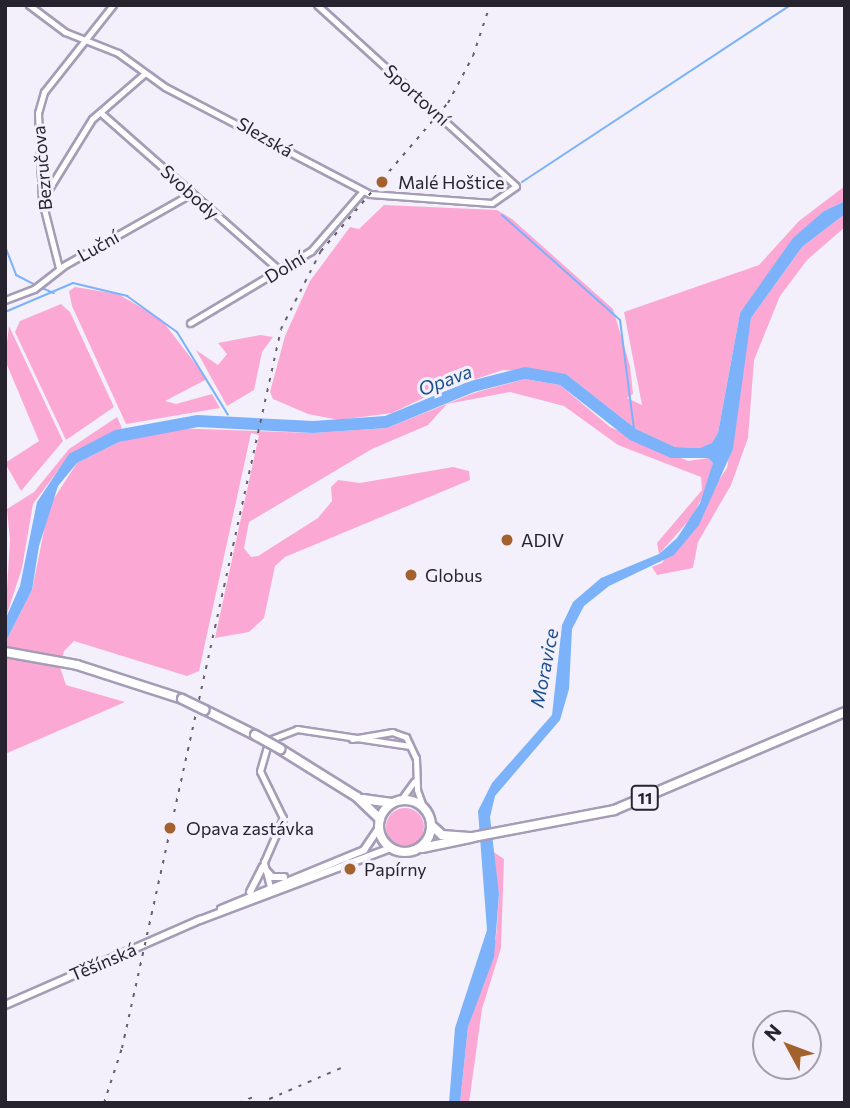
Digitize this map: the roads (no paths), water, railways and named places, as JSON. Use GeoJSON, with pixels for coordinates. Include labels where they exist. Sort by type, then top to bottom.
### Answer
{"type":"FeatureCollection","features":[{"type":"Feature","properties":{"kind":"main road"},"geometry":{"type":"LineString","coordinates":[[5,652],[77,665],[182,699],[255,734],[358,797],[380,823],[391,848]]}},
{"type":"Feature","properties":{"kind":"main road","name":"11"},"geometry":{"type":"LineString","coordinates":[[419,848],[614,810],[822,725],[845,712]]}},
{"type":"Feature","properties":{"kind":"main road","name":"11"},"geometry":{"type":"LineString","coordinates":[[822,725],[845,721]]}},
{"type":"Feature","properties":{"kind":"main road"},"geometry":{"type":"LineString","coordinates":[[358,797],[424,809],[431,825],[419,848]]}},
{"type":"Feature","properties":{"kind":"main road","name":"Těšínská"},"geometry":{"type":"LineString","coordinates":[[380,823],[397,802]]}},
{"type":"Feature","properties":{"kind":"main road","name":"11"},"geometry":{"type":"LineString","coordinates":[[431,825],[442,835],[473,837]]}},
{"type":"Feature","properties":{"kind":"main road","name":"Těšínská"},"geometry":{"type":"LineString","coordinates":[[391,848],[419,848]]}},
{"type":"Feature","properties":{"kind":"street","name":"Slezská"},"geometry":{"type":"LineString","coordinates":[[29,5],[65,32],[118,53],[144,74],[363,191],[416,201],[492,203],[516,186]]}},
{"type":"Feature","properties":{"kind":"street","name":"Bezručova"},"geometry":{"type":"LineString","coordinates":[[59,268],[42,201],[38,113],[44,92],[113,5]]}},
{"type":"Feature","properties":{"kind":"street","name":"Sportovní"},"geometry":{"type":"LineString","coordinates":[[317,5],[516,186]]}},
{"type":"Feature","properties":{"kind":"street"},"geometry":{"type":"LineString","coordinates":[[42,201],[101,113],[144,74]]}},
{"type":"Feature","properties":{"kind":"street","name":"Svobody"},"geometry":{"type":"LineString","coordinates":[[101,113],[279,270]]}},
{"type":"Feature","properties":{"kind":"street","name":"Dolní"},"geometry":{"type":"LineString","coordinates":[[190,323],[311,251],[363,191]]}},
{"type":"Feature","properties":{"kind":"street","name":"Luční"},"geometry":{"type":"LineString","coordinates":[[5,300],[33,289],[59,268],[192,193]]}},
{"type":"Feature","properties":{"kind":"street"},"geometry":{"type":"LineString","coordinates":[[215,912],[254,889],[283,818],[261,777],[265,746],[282,732],[297,729],[410,746],[424,809]]}},
{"type":"Feature","properties":{"kind":"street"},"geometry":{"type":"LineString","coordinates":[[397,802],[416,775]]}},
{"type":"Feature","properties":{"kind":"street","name":"Těšínská"},"geometry":{"type":"LineString","coordinates":[[5,1005],[368,848],[380,823]]}},
{"type":"Feature","properties":{"kind":"street","name":"Těšínská"},"geometry":{"type":"LineString","coordinates":[[200,920],[270,890],[391,848]]}},
{"type":"Feature","properties":{"kind":"street"},"geometry":{"type":"LineString","coordinates":[[263,867],[281,878],[344,858]]}},
{"type":"Feature","properties":{"kind":"street"},"geometry":{"type":"LineString","coordinates":[[263,867],[270,890]]}},
{"type":"Feature","properties":{"kind":"water"},"geometry":{"type":"Polygon","coordinates":[[[845,201],[845,214],[802,247],[751,318],[733,449],[699,525],[674,555],[609,586],[584,606],[572,629],[569,689],[560,720],[495,796],[490,817],[499,894],[494,957],[468,1027],[460,1103],[449,1103],[455,1028],[487,930],[478,811],[492,783],[552,715],[562,625],[573,602],[601,578],[659,554],[677,538],[700,503],[713,463],[708,458],[671,458],[630,440],[560,385],[525,379],[474,392],[387,428],[313,433],[198,427],[119,442],[77,463],[58,486],[39,546],[32,590],[5,643],[5,620],[20,586],[37,502],[69,454],[115,430],[197,415],[313,421],[385,416],[470,381],[525,367],[566,374],[636,429],[675,447],[700,448],[712,443],[718,433],[740,313],[793,238],[824,211],[845,201]]]}},
{"type":"Feature","properties":{"kind":"waterway"},"geometry":{"type":"LineString","coordinates":[[522,182],[790,5]]}},
{"type":"Feature","properties":{"kind":"waterway"},"geometry":{"type":"LineString","coordinates":[[502,215],[620,320],[634,429]]}},
{"type":"Feature","properties":{"kind":"waterway"},"geometry":{"type":"LineString","coordinates":[[5,246],[16,275],[34,284]]}},
{"type":"Feature","properties":{"kind":"waterway"},"geometry":{"type":"LineString","coordinates":[[5,312],[73,283],[127,296],[177,332],[228,415]]}},
{"type":"Feature","properties":{"kind":"waterway"},"geometry":{"type":"LineString","coordinates":[[42,288],[54,293]]}},
{"type":"Feature","properties":{"kind":"railway"},"geometry":{"type":"LineString","coordinates":[[104,1103],[122,1048],[281,329],[321,251],[448,103],[473,56],[490,5]]}},
{"type":"Feature","properties":{"kind":"railway"},"geometry":{"type":"LineString","coordinates":[[260,1103],[341,1068]]}},
{"type":"Feature","properties":{"kind":"railway"},"geometry":{"type":"LineString","coordinates":[[239,1103],[253,1097]]}},
{"type":"Feature","properties":{"kind":"place","name":"Malé Hoštice"},"geometry":{"type":"Point","coordinates":[382,182]}},
{"type":"Feature","properties":{"kind":"place","name":"ADIV"},"geometry":{"type":"Point","coordinates":[507,540]}},
{"type":"Feature","properties":{"kind":"place","name":"Globus"},"geometry":{"type":"Point","coordinates":[411,575]}},
{"type":"Feature","properties":{"kind":"place","name":"Opava zastávka"},"geometry":{"type":"Point","coordinates":[170,828]}},
{"type":"Feature","properties":{"kind":"place","name":"Papírny"},"geometry":{"type":"Point","coordinates":[350,869]}},
{"type":"Feature","properties":{"kind":"water label","name":"Opava"},"geometry":{"type":"Point","coordinates":[445,380]}},
{"type":"Feature","properties":{"kind":"water label","name":"Moravice"},"geometry":{"type":"Point","coordinates":[544,668]}}]}
